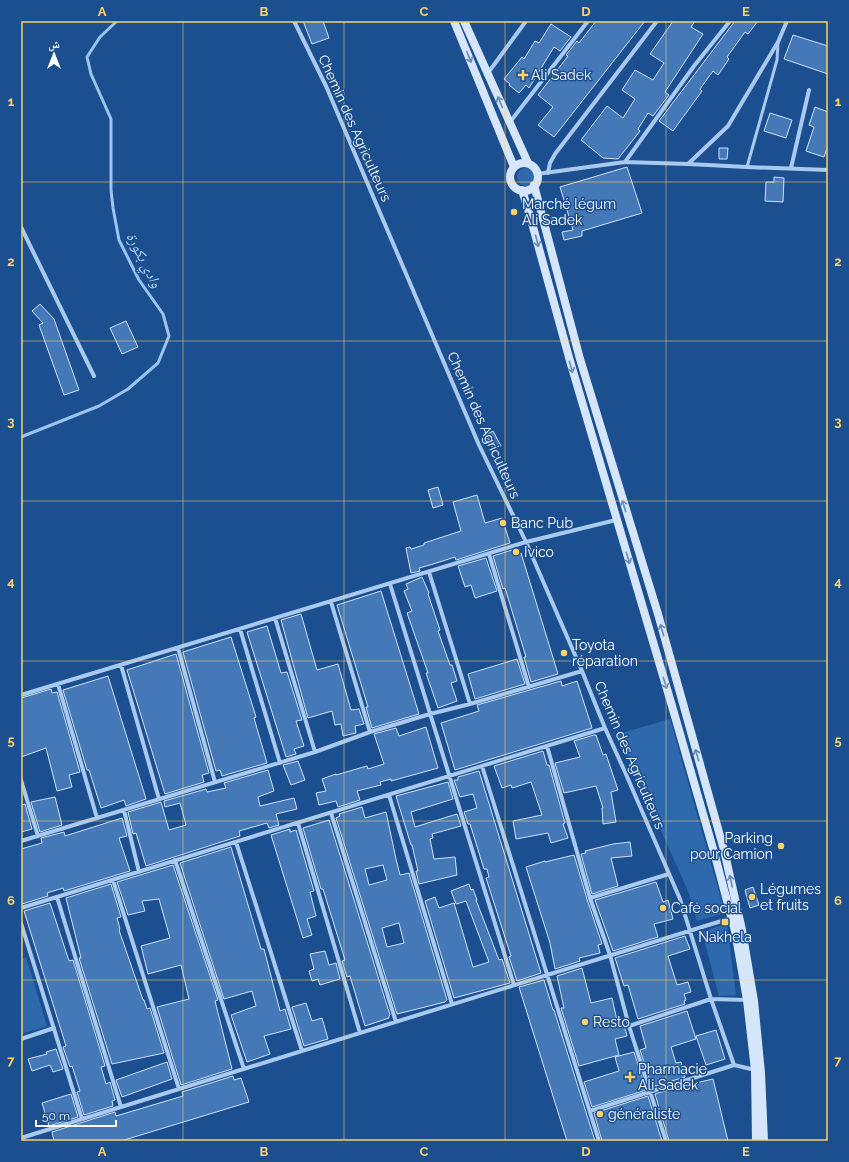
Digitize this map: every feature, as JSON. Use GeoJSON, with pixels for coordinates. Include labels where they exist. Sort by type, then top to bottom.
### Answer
{"type":"FeatureCollection","features":[{"type":"Feature","properties":{"kind":"main road"},"geometry":{"type":"LineString","coordinates":[[454,21],[514,167]]}},
{"type":"Feature","properties":{"kind":"main road"},"geometry":{"type":"LineString","coordinates":[[464,21],[528,163],[534,167],[537,174],[537,180],[529,190],[517,189],[511,181],[511,172],[514,167],[520,164],[528,163]]}},
{"type":"Feature","properties":{"kind":"main road"},"geometry":{"type":"LineString","coordinates":[[534,185],[580,358],[658,614],[719,834],[739,931],[755,1070],[756,1141]]}},
{"type":"Feature","properties":{"kind":"main road"},"geometry":{"type":"LineString","coordinates":[[522,190],[570,361],[672,706],[732,918],[739,931]]}},
{"type":"Feature","properties":{"kind":"main road"},"geometry":{"type":"LineString","coordinates":[[741,948],[754,1001],[761,1073],[764,1141]]}},
{"type":"Feature","properties":{"kind":"street","name":"Chemin des Agriculteurs"},"geometry":{"type":"LineString","coordinates":[[294,21],[326,86],[479,445],[526,542],[680,899],[711,999],[734,1065]]}},
{"type":"Feature","properties":{"kind":"street"},"geometry":{"type":"LineString","coordinates":[[488,73],[526,21]]}},
{"type":"Feature","properties":{"kind":"street"},"geometry":{"type":"LineString","coordinates":[[510,123],[588,21]]}},
{"type":"Feature","properties":{"kind":"street"},"geometry":{"type":"LineString","coordinates":[[548,173],[550,163],[555,154],[658,21]]}},
{"type":"Feature","properties":{"kind":"street"},"geometry":{"type":"LineString","coordinates":[[625,162],[694,66],[730,21]]}},
{"type":"Feature","properties":{"kind":"street"},"geometry":{"type":"LineString","coordinates":[[688,164],[728,126],[778,42],[787,21]]}},
{"type":"Feature","properties":{"kind":"street"},"geometry":{"type":"LineString","coordinates":[[791,168],[809,90]]}},
{"type":"Feature","properties":{"kind":"street"},"geometry":{"type":"LineString","coordinates":[[537,174],[625,162],[828,170]]}},
{"type":"Feature","properties":{"kind":"street"},"geometry":{"type":"LineString","coordinates":[[21,226],[94,376]]}},
{"type":"Feature","properties":{"kind":"street"},"geometry":{"type":"LineString","coordinates":[[21,695],[526,542],[616,520]]}},
{"type":"Feature","properties":{"kind":"street"},"geometry":{"type":"LineString","coordinates":[[489,554],[529,687]]}},
{"type":"Feature","properties":{"kind":"street"},"geometry":{"type":"LineString","coordinates":[[429,572],[470,704]]}},
{"type":"Feature","properties":{"kind":"street"},"geometry":{"type":"LineString","coordinates":[[390,584],[514,985]]}},
{"type":"Feature","properties":{"kind":"street"},"geometry":{"type":"LineString","coordinates":[[331,602],[370,732]]}},
{"type":"Feature","properties":{"kind":"street"},"geometry":{"type":"LineString","coordinates":[[275,618],[315,752]]}},
{"type":"Feature","properties":{"kind":"street"},"geometry":{"type":"LineString","coordinates":[[240,629],[280,763]]}},
{"type":"Feature","properties":{"kind":"street"},"geometry":{"type":"LineString","coordinates":[[178,648],[215,782]]}},
{"type":"Feature","properties":{"kind":"street"},"geometry":{"type":"LineString","coordinates":[[121,665],[159,799]]}},
{"type":"Feature","properties":{"kind":"street"},"geometry":{"type":"LineString","coordinates":[[21,841],[280,763],[370,732],[582,671]]}},
{"type":"Feature","properties":{"kind":"street"},"geometry":{"type":"LineString","coordinates":[[58,684],[97,818]]}},
{"type":"Feature","properties":{"kind":"street"},"geometry":{"type":"LineString","coordinates":[[21,908],[605,728]]}},
{"type":"Feature","properties":{"kind":"street"},"geometry":{"type":"LineString","coordinates":[[547,746],[590,898],[610,955],[629,1026],[666,1141]]}},
{"type":"Feature","properties":{"kind":"street"},"geometry":{"type":"LineString","coordinates":[[482,766],[600,1141]]}},
{"type":"Feature","properties":{"kind":"street"},"geometry":{"type":"LineString","coordinates":[[21,780],[38,836]]}},
{"type":"Feature","properties":{"kind":"street"},"geometry":{"type":"LineString","coordinates":[[389,795],[452,1004]]}},
{"type":"Feature","properties":{"kind":"street"},"geometry":{"type":"LineString","coordinates":[[124,810],[139,872]]}},
{"type":"Feature","properties":{"kind":"street"},"geometry":{"type":"LineString","coordinates":[[331,813],[396,1022]]}},
{"type":"Feature","properties":{"kind":"street"},"geometry":{"type":"LineString","coordinates":[[298,823],[360,1033]]}},
{"type":"Feature","properties":{"kind":"street"},"geometry":{"type":"LineString","coordinates":[[236,842],[302,1051]]}},
{"type":"Feature","properties":{"kind":"street"},"geometry":{"type":"LineString","coordinates":[[175,860],[244,1069]]}},
{"type":"Feature","properties":{"kind":"street"},"geometry":{"type":"LineString","coordinates":[[590,898],[669,874]]}},
{"type":"Feature","properties":{"kind":"street"},"geometry":{"type":"LineString","coordinates":[[113,880],[179,1089]]}},
{"type":"Feature","properties":{"kind":"street"},"geometry":{"type":"LineString","coordinates":[[57,897],[121,1107]]}},
{"type":"Feature","properties":{"kind":"street"},"geometry":{"type":"LineString","coordinates":[[21,1138],[732,918]]}},
{"type":"Feature","properties":{"kind":"street"},"geometry":{"type":"LineString","coordinates":[[21,923],[82,1119]]}},
{"type":"Feature","properties":{"kind":"street"},"geometry":{"type":"LineString","coordinates":[[629,1026],[711,999],[747,1000]]}},
{"type":"Feature","properties":{"kind":"street"},"geometry":{"type":"LineString","coordinates":[[21,1039],[54,1028]]}},
{"type":"Feature","properties":{"kind":"street"},"geometry":{"type":"LineString","coordinates":[[590,1111],[734,1065],[755,1070]]}},
{"type":"Feature","properties":{"kind":"lane"},"geometry":{"type":"LineString","coordinates":[[747,168],[777,60],[778,42]]}},
{"type":"Feature","properties":{"kind":"shaded area"},"geometry":{"type":"Polygon","coordinates":[[[522,168],[530,168],[535,173],[533,184],[530,186],[522,186],[517,181],[517,173],[522,168]]]}},
{"type":"Feature","properties":{"kind":"shaded area"},"geometry":{"type":"Polygon","coordinates":[[[670,719],[725,913],[697,921],[688,891],[618,734],[670,719]]]}},
{"type":"Feature","properties":{"kind":"shaded area"},"geometry":{"type":"Polygon","coordinates":[[[727,923],[736,995],[719,996],[702,932],[727,923]]]}},
{"type":"Feature","properties":{"kind":"shaded area"},"geometry":{"type":"Polygon","coordinates":[[[26,957],[47,1026],[21,1034],[21,959],[26,957]]]}},
{"type":"Feature","properties":{"kind":"building"},"geometry":{"type":"Polygon","coordinates":[[[303,21],[323,21],[329,38],[312,44],[303,21]]]}},
{"type":"Feature","properties":{"kind":"building"},"geometry":{"type":"Polygon","coordinates":[[[596,21],[645,21],[554,137],[538,125],[553,107],[538,95],[568,56],[566,55],[577,41],[579,43],[596,21]]]}},
{"type":"Feature","properties":{"kind":"building"},"geometry":{"type":"Polygon","coordinates":[[[673,21],[695,21],[691,27],[703,34],[665,92],[669,95],[653,116],[648,113],[638,129],[640,131],[618,159],[603,158],[581,140],[607,106],[623,118],[635,99],[622,90],[635,70],[653,80],[664,63],[650,54],[673,21]]]}},
{"type":"Feature","properties":{"kind":"building"},"geometry":{"type":"Polygon","coordinates":[[[735,21],[758,21],[748,34],[745,32],[727,57],[729,59],[718,75],[713,71],[700,89],[702,91],[673,131],[659,121],[735,21]]]}},
{"type":"Feature","properties":{"kind":"building"},"geometry":{"type":"Polygon","coordinates":[[[551,24],[571,37],[560,51],[554,47],[529,88],[526,85],[519,93],[504,79],[522,57],[524,59],[535,41],[539,43],[551,24]]]}},
{"type":"Feature","properties":{"kind":"building"},"geometry":{"type":"Polygon","coordinates":[[[793,35],[828,46],[828,74],[784,59],[793,35]]]}},
{"type":"Feature","properties":{"kind":"building"},"geometry":{"type":"Polygon","coordinates":[[[815,107],[828,112],[828,146],[824,157],[806,151],[814,127],[809,125],[815,107]]]}},
{"type":"Feature","properties":{"kind":"building"},"geometry":{"type":"Polygon","coordinates":[[[770,113],[792,120],[786,138],[764,131],[770,113]]]}},
{"type":"Feature","properties":{"kind":"building"},"geometry":{"type":"Polygon","coordinates":[[[719,148],[728,148],[727,159],[719,159],[719,148]]]}},
{"type":"Feature","properties":{"kind":"building"},"geometry":{"type":"Polygon","coordinates":[[[627,167],[642,213],[582,231],[582,236],[564,240],[562,232],[573,230],[560,187],[627,167]]]}},
{"type":"Feature","properties":{"kind":"building"},"geometry":{"type":"Polygon","coordinates":[[[774,177],[784,178],[783,202],[765,201],[766,182],[774,182],[774,177]]]}},
{"type":"Feature","properties":{"kind":"building"},"geometry":{"type":"Polygon","coordinates":[[[40,304],[54,319],[79,390],[64,395],[39,325],[43,323],[32,311],[40,304]]]}},
{"type":"Feature","properties":{"kind":"building"},"geometry":{"type":"Polygon","coordinates":[[[126,321],[138,347],[122,354],[110,328],[126,321]]]}},
{"type":"Feature","properties":{"kind":"building"},"geometry":{"type":"Polygon","coordinates":[[[493,431],[501,446],[494,450],[486,435],[493,431]]]}},
{"type":"Feature","properties":{"kind":"building"},"geometry":{"type":"Polygon","coordinates":[[[438,487],[443,505],[433,508],[428,490],[438,487]]]}},
{"type":"Feature","properties":{"kind":"building"},"geometry":{"type":"Polygon","coordinates":[[[477,495],[485,523],[502,518],[510,543],[456,560],[455,557],[419,568],[420,571],[411,573],[406,548],[410,547],[411,549],[424,545],[424,543],[461,531],[453,502],[477,495]]]}},
{"type":"Feature","properties":{"kind":"building"},"geometry":{"type":"Polygon","coordinates":[[[512,550],[514,555],[521,553],[558,674],[531,682],[524,657],[526,657],[505,588],[503,589],[493,556],[512,550]]]}},
{"type":"Feature","properties":{"kind":"building"},"geometry":{"type":"Polygon","coordinates":[[[486,558],[497,591],[475,598],[471,585],[465,587],[458,566],[486,558]]]}},
{"type":"Feature","properties":{"kind":"building"},"geometry":{"type":"Polygon","coordinates":[[[422,577],[429,593],[428,594],[440,630],[438,631],[457,681],[451,683],[457,701],[438,708],[426,673],[428,673],[407,613],[412,611],[404,591],[408,589],[406,584],[422,577]]]}},
{"type":"Feature","properties":{"kind":"building"},"geometry":{"type":"Polygon","coordinates":[[[381,591],[419,714],[372,728],[366,707],[368,707],[337,605],[381,591]]]}},
{"type":"Feature","properties":{"kind":"building"},"geometry":{"type":"Polygon","coordinates":[[[301,614],[317,670],[338,664],[351,710],[359,709],[364,724],[355,726],[356,733],[343,736],[341,724],[335,725],[332,711],[308,718],[281,620],[301,614]]]}},
{"type":"Feature","properties":{"kind":"building"},"geometry":{"type":"Polygon","coordinates":[[[267,626],[281,673],[287,672],[302,720],[296,721],[304,746],[294,749],[296,754],[286,757],[247,632],[267,626]]]}},
{"type":"Feature","properties":{"kind":"building"},"geometry":{"type":"Polygon","coordinates":[[[231,637],[256,717],[254,718],[267,763],[222,776],[220,770],[216,771],[183,652],[231,637]]]}},
{"type":"Feature","properties":{"kind":"building"},"geometry":{"type":"Polygon","coordinates":[[[176,654],[209,773],[202,775],[204,782],[165,794],[127,670],[176,654]]]}},
{"type":"Feature","properties":{"kind":"building"},"geometry":{"type":"Polygon","coordinates":[[[517,659],[525,684],[475,699],[468,674],[517,659]]]}},
{"type":"Feature","properties":{"kind":"building"},"geometry":{"type":"Polygon","coordinates":[[[108,676],[146,799],[126,806],[124,800],[101,808],[89,770],[87,770],[63,690],[108,676]]]}},
{"type":"Feature","properties":{"kind":"building"},"geometry":{"type":"Polygon","coordinates":[[[561,681],[562,686],[577,681],[592,728],[455,770],[441,723],[479,711],[477,705],[561,681]]]}},
{"type":"Feature","properties":{"kind":"building"},"geometry":{"type":"Polygon","coordinates":[[[51,689],[52,693],[57,692],[80,772],[69,775],[72,787],[57,791],[46,748],[21,757],[21,698],[51,689]]]}},
{"type":"Feature","properties":{"kind":"building"},"geometry":{"type":"Polygon","coordinates":[[[426,727],[438,768],[391,781],[391,779],[380,782],[381,785],[357,791],[360,800],[338,807],[336,801],[319,805],[316,793],[326,791],[322,779],[367,766],[368,769],[384,764],[374,734],[396,728],[399,736],[426,727]]]}},
{"type":"Feature","properties":{"kind":"building"},"geometry":{"type":"Polygon","coordinates":[[[596,735],[603,755],[606,754],[618,790],[611,792],[616,822],[603,824],[603,808],[596,786],[564,793],[555,763],[580,757],[574,741],[596,735]]]}},
{"type":"Feature","properties":{"kind":"building"},"geometry":{"type":"Polygon","coordinates":[[[543,751],[547,765],[549,765],[565,823],[563,824],[568,838],[551,843],[548,833],[516,839],[513,821],[542,815],[531,782],[512,788],[511,785],[502,788],[494,766],[543,751]]]}},
{"type":"Feature","properties":{"kind":"building"},"geometry":{"type":"Polygon","coordinates":[[[298,761],[305,780],[291,785],[283,765],[298,761]]]}},
{"type":"Feature","properties":{"kind":"building"},"geometry":{"type":"Polygon","coordinates":[[[268,770],[274,791],[258,797],[260,806],[294,798],[297,809],[276,814],[279,825],[269,828],[267,823],[239,831],[240,836],[146,866],[136,833],[133,834],[128,812],[161,802],[169,830],[186,825],[180,803],[165,807],[164,801],[206,789],[207,792],[226,788],[224,783],[268,770]]]}},
{"type":"Feature","properties":{"kind":"building"},"geometry":{"type":"Polygon","coordinates":[[[479,771],[541,973],[517,981],[509,957],[511,956],[486,878],[489,877],[487,869],[484,869],[470,824],[468,824],[464,812],[477,808],[473,794],[460,797],[454,780],[458,780],[458,777],[479,771]]]}},
{"type":"Feature","properties":{"kind":"building"},"geometry":{"type":"Polygon","coordinates":[[[448,782],[453,799],[411,812],[415,827],[457,814],[461,826],[432,834],[433,838],[430,839],[434,859],[455,857],[457,875],[419,884],[416,871],[418,871],[412,845],[396,796],[448,782]]]}},
{"type":"Feature","properties":{"kind":"building"},"geometry":{"type":"Polygon","coordinates":[[[55,797],[62,825],[40,832],[31,802],[55,797]]]}},
{"type":"Feature","properties":{"kind":"building"},"geometry":{"type":"Polygon","coordinates":[[[25,804],[32,829],[21,832],[21,805],[25,804]]]}},
{"type":"Feature","properties":{"kind":"building"},"geometry":{"type":"Polygon","coordinates":[[[362,807],[365,818],[386,812],[400,875],[409,873],[447,1000],[445,1002],[397,1014],[336,818],[340,816],[339,814],[362,807]],[[383,865],[365,869],[369,885],[387,880],[383,865]],[[399,923],[382,928],[387,947],[404,943],[399,923]]]}},
{"type":"Feature","properties":{"kind":"building"},"geometry":{"type":"Polygon","coordinates":[[[122,818],[127,836],[119,838],[130,871],[64,891],[63,888],[47,893],[48,896],[22,904],[21,849],[42,843],[41,838],[64,832],[65,836],[122,818]]]}},
{"type":"Feature","properties":{"kind":"building"},"geometry":{"type":"Polygon","coordinates":[[[329,820],[390,1015],[389,1018],[365,1026],[350,976],[347,977],[342,961],[345,960],[323,889],[321,889],[303,828],[329,820]]]}},
{"type":"Feature","properties":{"kind":"building"},"geometry":{"type":"Polygon","coordinates":[[[290,829],[290,832],[296,830],[314,891],[310,892],[316,916],[307,919],[312,935],[303,938],[271,835],[290,829]]]}},
{"type":"Feature","properties":{"kind":"building"},"geometry":{"type":"Polygon","coordinates":[[[630,842],[632,856],[611,858],[618,886],[592,894],[581,854],[586,853],[585,851],[613,844],[630,842]]]}},
{"type":"Feature","properties":{"kind":"building"},"geometry":{"type":"Polygon","coordinates":[[[231,847],[261,949],[264,949],[280,1011],[285,1009],[291,1029],[264,1036],[270,1054],[247,1062],[231,1015],[256,1006],[252,991],[224,999],[180,863],[231,847]]]}},
{"type":"Feature","properties":{"kind":"building"},"geometry":{"type":"Polygon","coordinates":[[[574,855],[602,944],[598,945],[600,953],[579,958],[580,961],[555,969],[550,943],[526,867],[545,861],[574,855]]]}},
{"type":"Feature","properties":{"kind":"building"},"geometry":{"type":"Polygon","coordinates":[[[173,865],[218,1000],[215,1001],[232,1069],[181,1085],[157,1007],[189,999],[181,965],[148,974],[141,946],[170,938],[159,899],[142,901],[145,911],[128,915],[117,882],[173,865]]]}},
{"type":"Feature","properties":{"kind":"building"},"geometry":{"type":"Polygon","coordinates":[[[656,882],[663,902],[668,900],[673,919],[654,924],[658,937],[613,951],[595,900],[656,882]]]}},
{"type":"Feature","properties":{"kind":"building"},"geometry":{"type":"Polygon","coordinates":[[[111,884],[121,917],[117,918],[119,930],[143,1000],[147,1009],[150,1008],[164,1053],[112,1064],[79,958],[81,958],[66,898],[111,884]]]}},
{"type":"Feature","properties":{"kind":"building"},"geometry":{"type":"Polygon","coordinates":[[[469,884],[471,890],[473,889],[499,960],[502,959],[510,983],[454,998],[425,901],[435,897],[439,908],[454,903],[473,967],[489,962],[466,901],[456,904],[451,891],[469,884]]]}},
{"type":"Feature","properties":{"kind":"building","name":"Légumes et fruits"},"geometry":{"type":"Polygon","coordinates":[[[753,887],[759,905],[750,908],[745,890],[753,887]]]}},
{"type":"Feature","properties":{"kind":"building"},"geometry":{"type":"Polygon","coordinates":[[[50,903],[69,961],[73,960],[105,1066],[101,1067],[106,1084],[110,1082],[115,1100],[112,1101],[113,1106],[84,1115],[77,1092],[80,1091],[72,1066],[70,1067],[63,1047],[66,1046],[24,911],[50,903]]]}},
{"type":"Feature","properties":{"kind":"building"},"geometry":{"type":"Polygon","coordinates":[[[685,936],[690,949],[668,956],[677,985],[688,982],[691,992],[684,994],[686,1000],[684,1001],[685,1004],[638,1019],[628,985],[624,986],[615,958],[685,936]]]}},
{"type":"Feature","properties":{"kind":"building"},"geometry":{"type":"Polygon","coordinates":[[[325,951],[329,965],[336,963],[340,979],[320,985],[318,979],[312,981],[309,971],[314,969],[310,954],[325,951]]]}},
{"type":"Feature","properties":{"kind":"building"},"geometry":{"type":"Polygon","coordinates":[[[582,968],[591,1003],[612,998],[618,1025],[624,1024],[627,1036],[615,1039],[619,1055],[579,1066],[561,1008],[564,1008],[557,976],[582,968]]]}},
{"type":"Feature","properties":{"kind":"building"},"geometry":{"type":"Polygon","coordinates":[[[544,980],[595,1141],[567,1141],[519,987],[544,980]]]}},
{"type":"Feature","properties":{"kind":"building"},"geometry":{"type":"Polygon","coordinates":[[[306,1003],[312,1021],[322,1018],[328,1039],[304,1046],[292,1007],[306,1003]]]}},
{"type":"Feature","properties":{"kind":"building"},"geometry":{"type":"Polygon","coordinates":[[[687,1011],[696,1039],[671,1047],[676,1063],[681,1062],[685,1077],[652,1087],[640,1050],[646,1048],[640,1026],[687,1011]]]}},
{"type":"Feature","properties":{"kind":"building"},"geometry":{"type":"Polygon","coordinates":[[[716,1030],[725,1059],[706,1065],[696,1036],[716,1030]]]}},
{"type":"Feature","properties":{"kind":"building"},"geometry":{"type":"Polygon","coordinates":[[[56,1049],[63,1069],[53,1072],[50,1065],[32,1071],[28,1059],[47,1054],[46,1052],[56,1049]]]}},
{"type":"Feature","properties":{"kind":"building"},"geometry":{"type":"Polygon","coordinates":[[[634,1052],[646,1090],[592,1107],[584,1082],[619,1071],[615,1057],[634,1052]]]}},
{"type":"Feature","properties":{"kind":"building"},"geometry":{"type":"Polygon","coordinates":[[[167,1062],[172,1079],[122,1097],[116,1080],[167,1062]]]}},
{"type":"Feature","properties":{"kind":"building"},"geometry":{"type":"Polygon","coordinates":[[[233,1076],[234,1080],[241,1078],[249,1102],[121,1141],[54,1141],[52,1132],[115,1112],[116,1116],[183,1096],[182,1092],[233,1076]]]}},
{"type":"Feature","properties":{"kind":"building"},"geometry":{"type":"Polygon","coordinates":[[[713,1079],[728,1141],[669,1141],[655,1094],[687,1084],[713,1079]]]}},
{"type":"Feature","properties":{"kind":"building"},"geometry":{"type":"Polygon","coordinates":[[[71,1094],[78,1117],[49,1126],[42,1103],[71,1094]]]}},
{"type":"Feature","properties":{"kind":"building"},"geometry":{"type":"Polygon","coordinates":[[[648,1096],[662,1141],[602,1141],[594,1113],[648,1096]]]}},
{"type":"Feature","properties":{"kind":"waterway","name":"وادي بكورة"},"geometry":{"type":"LineString","coordinates":[[21,437],[99,406],[128,389],[158,363],[169,336],[163,314],[139,280],[119,240],[111,190],[111,119],[91,74],[87,57],[100,37],[117,21]]}},
{"type":"Feature","properties":{"kind":"place","name":"Ali Sadek"},"geometry":{"type":"Point","coordinates":[523,75]}},
{"type":"Feature","properties":{"kind":"place","name":"Marché légum Ali Sadek"},"geometry":{"type":"Point","coordinates":[514,212]}},
{"type":"Feature","properties":{"kind":"place","name":"Banc Pub"},"geometry":{"type":"Point","coordinates":[503,523]}},
{"type":"Feature","properties":{"kind":"place","name":"Ivico"},"geometry":{"type":"Point","coordinates":[516,552]}},
{"type":"Feature","properties":{"kind":"place","name":"Toyota réparation"},"geometry":{"type":"Point","coordinates":[564,653]}},
{"type":"Feature","properties":{"kind":"place","name":"Parking pour Camion"},"geometry":{"type":"Point","coordinates":[781,846]}},
{"type":"Feature","properties":{"kind":"place","name":"Légumes et fruits"},"geometry":{"type":"Point","coordinates":[752,897]}},
{"type":"Feature","properties":{"kind":"place","name":"Café social"},"geometry":{"type":"Point","coordinates":[663,908]}},
{"type":"Feature","properties":{"kind":"place","name":"Nakhela"},"geometry":{"type":"Point","coordinates":[725,922]}},
{"type":"Feature","properties":{"kind":"place","name":"Resto"},"geometry":{"type":"Point","coordinates":[585,1022]}},
{"type":"Feature","properties":{"kind":"place","name":"Pharmacie Ali Sadek"},"geometry":{"type":"Point","coordinates":[630,1077]}},
{"type":"Feature","properties":{"kind":"place","name":"généraliste"},"geometry":{"type":"Point","coordinates":[600,1114]}}]}
